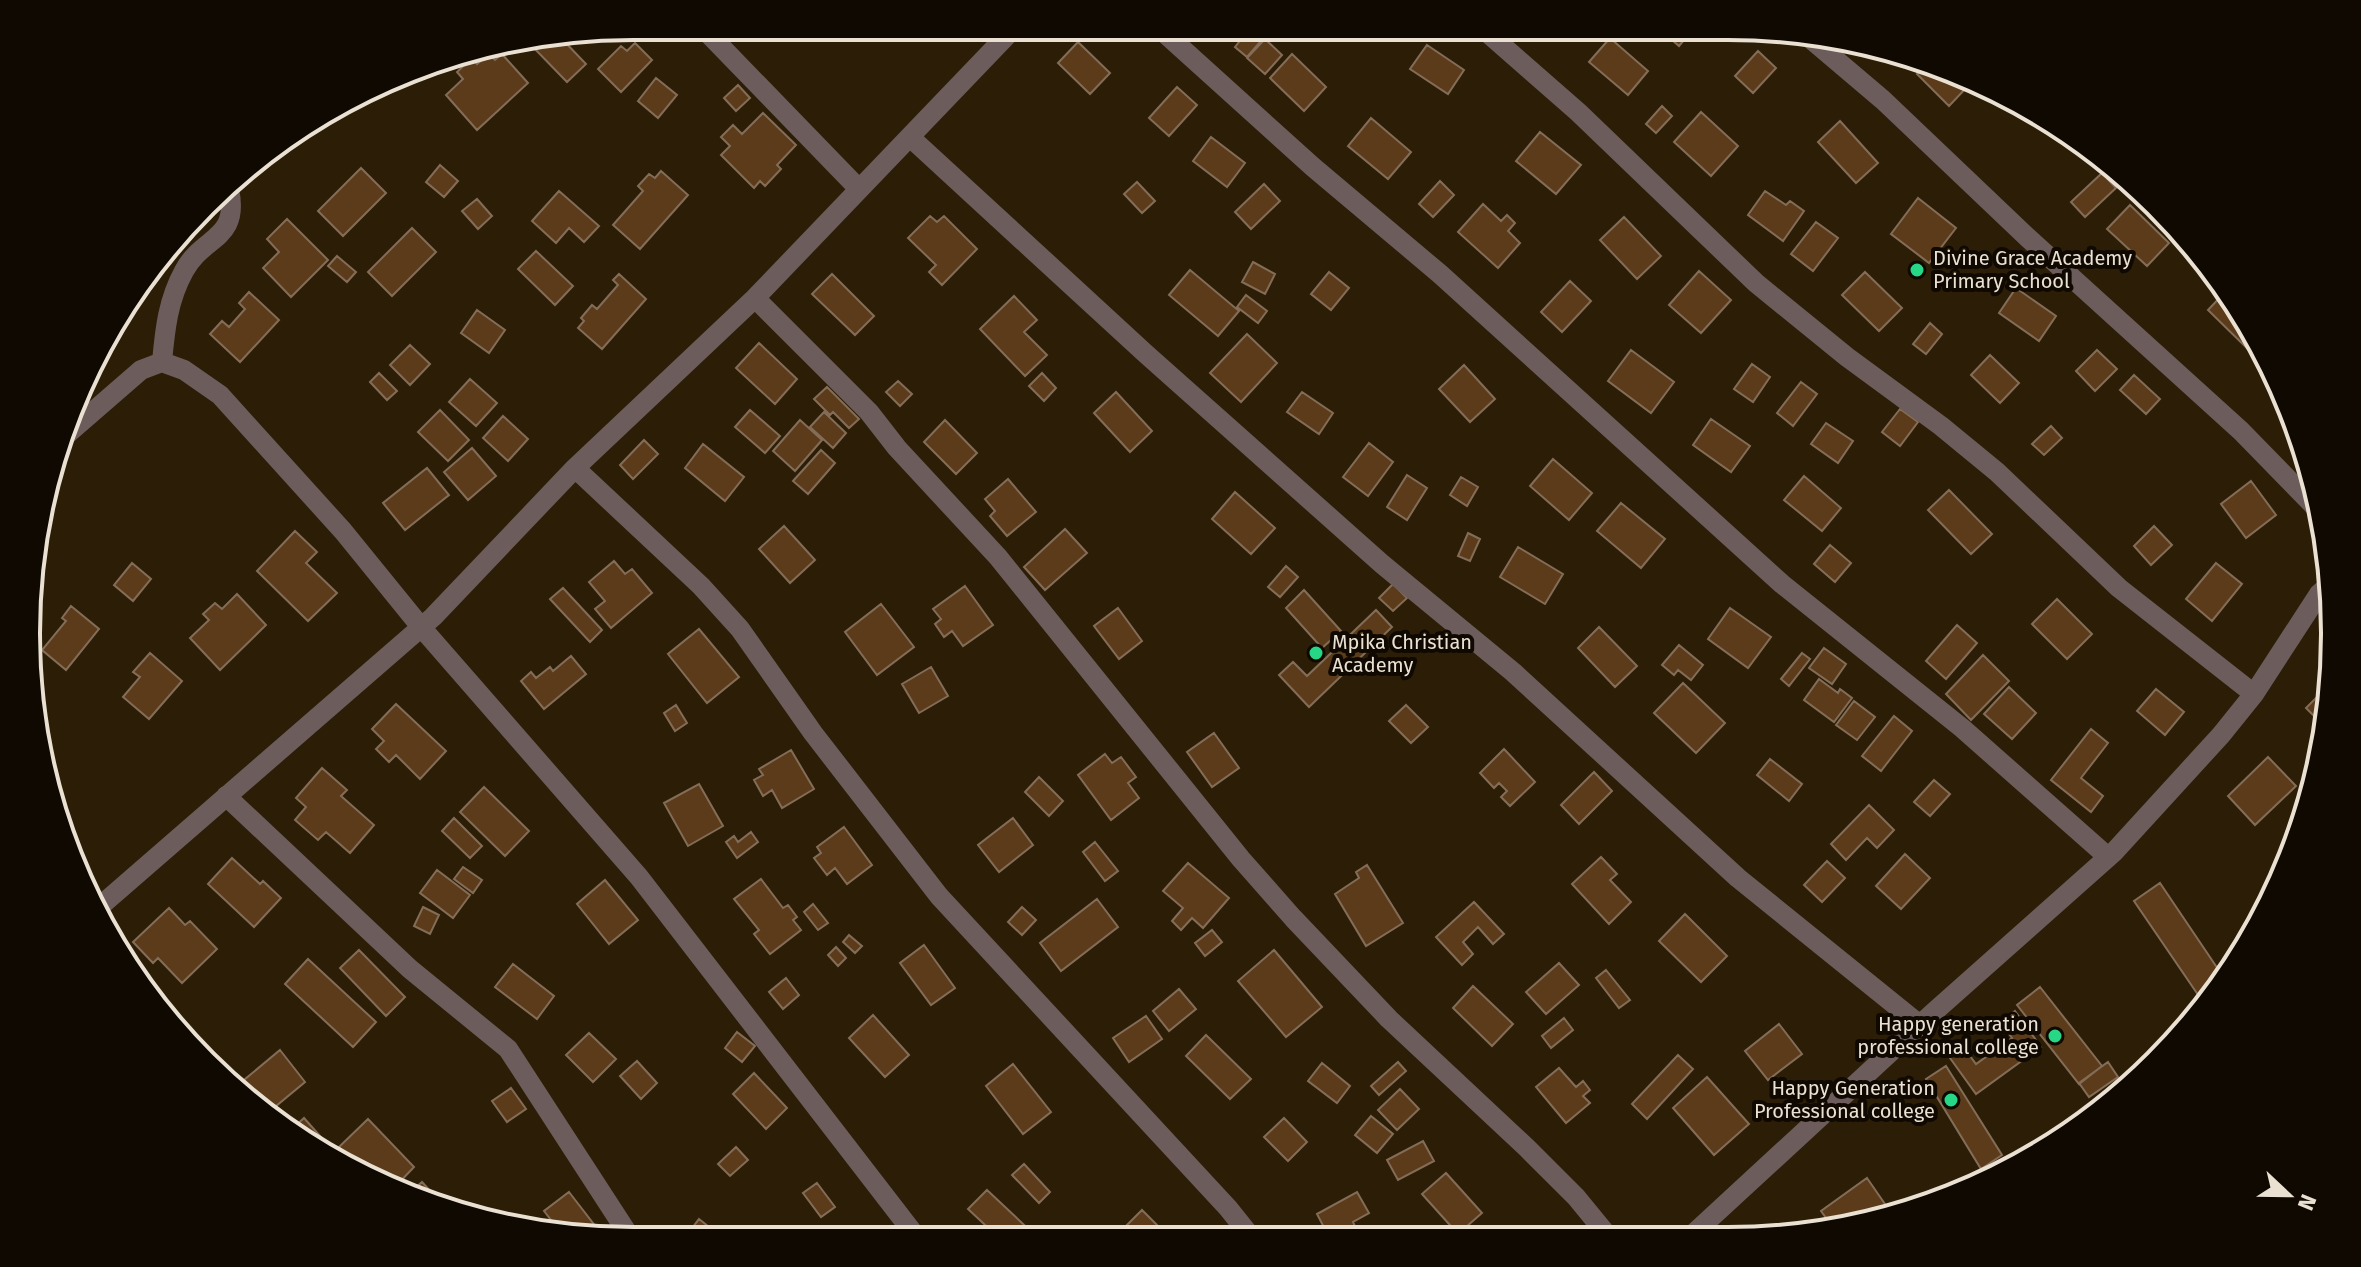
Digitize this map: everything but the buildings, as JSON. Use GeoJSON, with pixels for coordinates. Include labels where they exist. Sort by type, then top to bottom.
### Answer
{"type":"FeatureCollection","features":[{"type":"Feature","properties":{"kind":"street"},"geometry":{"type":"LineString","coordinates":[[715,40],[859,189]]}},
{"type":"Feature","properties":{"kind":"street"},"geometry":{"type":"LineString","coordinates":[[105,902],[421,627],[575,468],[755,298],[1003,40]]}},
{"type":"Feature","properties":{"kind":"street"},"geometry":{"type":"LineString","coordinates":[[1172,40],[1313,167],[1440,274],[1782,584],[1962,728],[2108,857]]}},
{"type":"Feature","properties":{"kind":"street"},"geometry":{"type":"LineString","coordinates":[[1496,40],[1578,112],[1756,283],[1997,472],[2119,588],[2254,694]]}},
{"type":"Feature","properties":{"kind":"street"},"geometry":{"type":"LineString","coordinates":[[1821,48],[1883,100],[2027,237],[2241,431],[2305,497]]}},
{"type":"Feature","properties":{"kind":"street"},"geometry":{"type":"LineString","coordinates":[[911,138],[1146,354],[1382,564],[1513,672],[1738,878],[1920,1025]]}},
{"type":"Feature","properties":{"kind":"street"},"geometry":{"type":"LineString","coordinates":[[162,362],[165,321],[175,288],[186,266],[227,227],[232,212],[230,198]]}},
{"type":"Feature","properties":{"kind":"street"},"geometry":{"type":"LineString","coordinates":[[755,298],[869,412],[897,448],[998,557],[1241,859],[1293,918],[1389,1019],[1566,1187],[1600,1227]]}},
{"type":"Feature","properties":{"kind":"street"},"geometry":{"type":"LineString","coordinates":[[78,425],[141,370],[162,362],[184,370],[220,395],[343,531],[421,627],[639,877],[909,1227]]}},
{"type":"Feature","properties":{"kind":"street"},"geometry":{"type":"LineString","coordinates":[[575,468],[701,586],[740,629],[813,733],[939,896],[1243,1227]]}},
{"type":"Feature","properties":{"kind":"street"},"geometry":{"type":"LineString","coordinates":[[1701,1227],[2108,857],[2221,735],[2320,605]]}},
{"type":"Feature","properties":{"kind":"street"},"geometry":{"type":"LineString","coordinates":[[226,796],[410,969],[508,1049],[623,1227]]}},
{"type":"Feature","properties":{"kind":"place","name":"Divine Grace Academy Primary School"},"geometry":{"type":"Point","coordinates":[1917,270]}},
{"type":"Feature","properties":{"kind":"place","name":"Mpika Christian Academy"},"geometry":{"type":"Point","coordinates":[1316,653]}},
{"type":"Feature","properties":{"kind":"place","name":"Happy generation professional college"},"geometry":{"type":"Point","coordinates":[2055,1036]}},
{"type":"Feature","properties":{"kind":"place","name":"Happy Generation Professional college"},"geometry":{"type":"Point","coordinates":[1951,1100]}}]}
